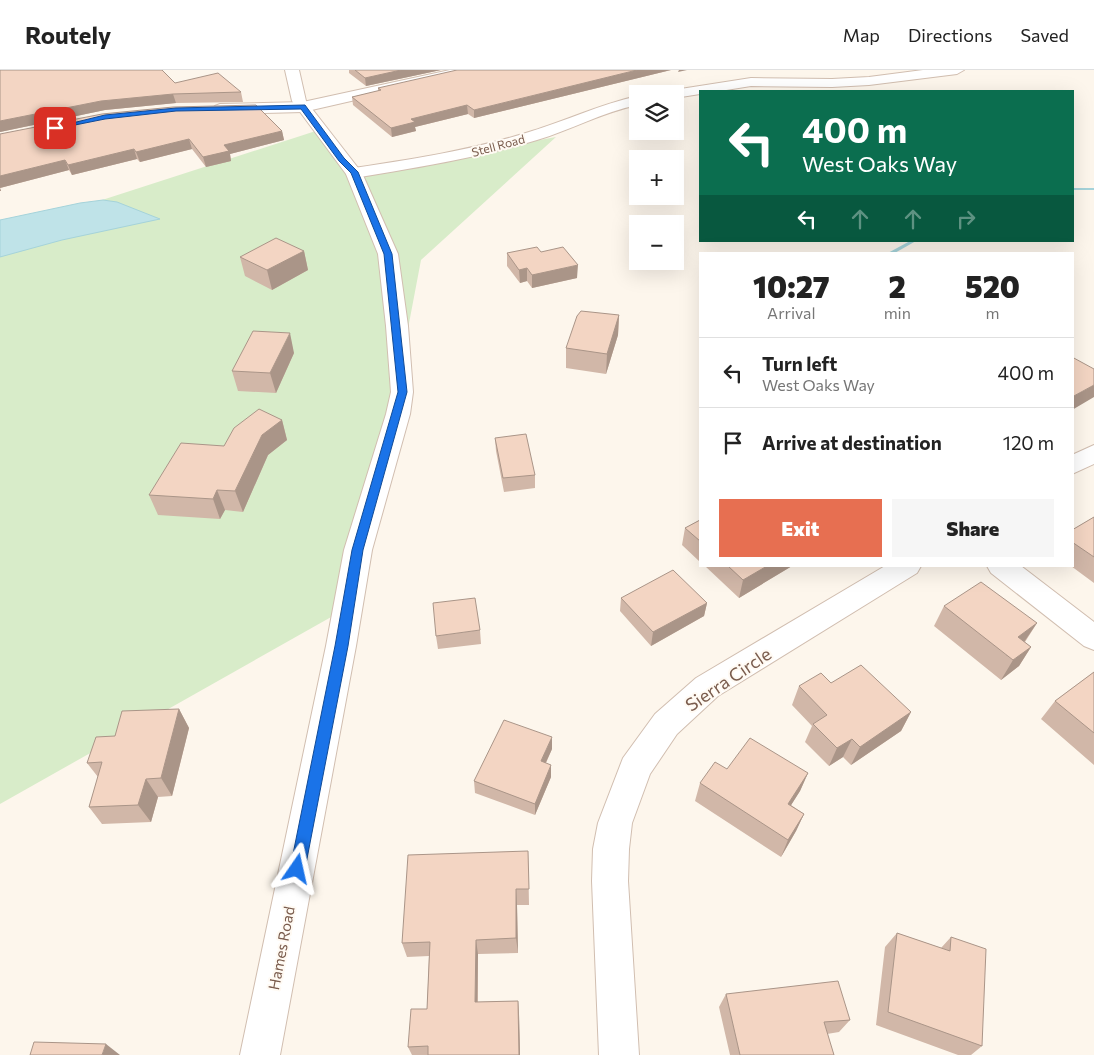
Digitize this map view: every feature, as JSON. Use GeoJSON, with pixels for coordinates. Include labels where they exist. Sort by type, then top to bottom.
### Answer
{"type":"FeatureCollection","features":[{"type":"Feature","properties":{"kind":"street","name":"Hames Road"},"geometry":{"type":"LineString","coordinates":[[260,1055],[341,646],[358,550],[402,392],[388,254],[354,172],[342,160],[303,107],[294,86],[292,70]]}},
{"type":"Feature","properties":{"kind":"street"},"geometry":{"type":"LineString","coordinates":[[204,109],[303,107],[470,70]]}},
{"type":"Feature","properties":{"kind":"street"},"geometry":{"type":"LineString","coordinates":[[700,90],[751,82],[832,83],[869,81],[957,70]]}},
{"type":"Feature","properties":{"kind":"street"},"geometry":{"type":"LineString","coordinates":[[684,92],[699,90]]}},
{"type":"Feature","properties":{"kind":"street","name":"Stell Road"},"geometry":{"type":"LineString","coordinates":[[354,172],[450,157],[492,148],[538,135],[576,120],[629,103]]}},
{"type":"Feature","properties":{"kind":"street"},"geometry":{"type":"LineString","coordinates":[[1074,465],[1094,453]]}},
{"type":"Feature","properties":{"kind":"street","name":"Sierra Circle"},"geometry":{"type":"LineString","coordinates":[[619,1055],[610,849],[615,823],[635,768],[666,724],[708,687],[905,567]]}},
{"type":"Feature","properties":{"kind":"street"},"geometry":{"type":"LineString","coordinates":[[1002,567],[1094,638]]}},
{"type":"Feature","properties":{"kind":"green space"},"geometry":{"type":"Polygon","coordinates":[[[325,128],[358,173],[556,137],[421,260],[356,603],[0,804],[0,233],[325,128]]]}},
{"type":"Feature","properties":{"kind":"water"},"geometry":{"type":"Polygon","coordinates":[[[103,200],[117,202],[160,219],[62,240],[0,257],[0,220],[103,200]]]}},
{"type":"Feature","properties":{"kind":"building"},"geometry":{"type":"Polygon","coordinates":[[[0,70],[162,70],[175,83],[218,73],[241,92],[173,94],[101,101],[0,121],[0,70]]]}},
{"type":"Feature","properties":{"kind":"building"},"geometry":{"type":"Polygon","coordinates":[[[355,70],[401,70],[365,78],[355,70]]]}},
{"type":"Feature","properties":{"kind":"building"},"geometry":{"type":"Polygon","coordinates":[[[457,70],[637,70],[474,110],[467,105],[411,119],[415,122],[391,128],[352,97],[381,90],[378,88],[457,70]]]}},
{"type":"Feature","properties":{"kind":"building"},"geometry":{"type":"Polygon","coordinates":[[[256,105],[282,131],[224,145],[229,151],[203,157],[189,139],[136,152],[134,149],[68,165],[65,160],[0,176],[0,134],[102,114],[173,107],[256,105]]]}},
{"type":"Feature","properties":{"kind":"building"},"geometry":{"type":"Polygon","coordinates":[[[276,238],[304,251],[267,270],[240,257],[276,238]]]}},
{"type":"Feature","properties":{"kind":"building"},"geometry":{"type":"Polygon","coordinates":[[[537,247],[541,252],[563,247],[578,265],[532,275],[527,268],[519,270],[507,253],[537,247]]]}},
{"type":"Feature","properties":{"kind":"building"},"geometry":{"type":"Polygon","coordinates":[[[581,311],[619,315],[607,354],[566,348],[577,316],[581,311]]]}},
{"type":"Feature","properties":{"kind":"building"},"geometry":{"type":"Polygon","coordinates":[[[253,331],[290,333],[270,373],[232,371],[253,331]]]}},
{"type":"Feature","properties":{"kind":"building"},"geometry":{"type":"Polygon","coordinates":[[[1074,358],[1094,369],[1094,385],[1074,396],[1074,358]]]}},
{"type":"Feature","properties":{"kind":"building"},"geometry":{"type":"Polygon","coordinates":[[[259,409],[282,420],[262,435],[235,491],[217,490],[213,499],[149,495],[181,443],[224,446],[234,428],[259,409]]]}},
{"type":"Feature","properties":{"kind":"building"},"geometry":{"type":"Polygon","coordinates":[[[526,434],[535,475],[503,478],[495,438],[526,434]]]}},
{"type":"Feature","properties":{"kind":"building"},"geometry":{"type":"Polygon","coordinates":[[[1094,517],[1094,557],[1074,543],[1074,529],[1094,517]]]}},
{"type":"Feature","properties":{"kind":"building"},"geometry":{"type":"Polygon","coordinates":[[[699,521],[699,540],[685,528],[699,521]]]}},
{"type":"Feature","properties":{"kind":"building"},"geometry":{"type":"Polygon","coordinates":[[[729,567],[765,567],[743,580],[729,567]]]}},
{"type":"Feature","properties":{"kind":"building"},"geometry":{"type":"Polygon","coordinates":[[[673,570],[707,603],[653,632],[621,598],[673,570]]]}},
{"type":"Feature","properties":{"kind":"building"},"geometry":{"type":"Polygon","coordinates":[[[981,582],[1037,623],[1018,637],[1031,647],[1013,660],[944,606],[981,582]]]}},
{"type":"Feature","properties":{"kind":"building"},"geometry":{"type":"Polygon","coordinates":[[[475,598],[480,630],[436,636],[433,603],[475,598]]]}},
{"type":"Feature","properties":{"kind":"building"},"geometry":{"type":"Polygon","coordinates":[[[861,665],[911,712],[860,747],[852,739],[837,748],[813,724],[827,715],[799,686],[821,673],[831,683],[861,665]]]}},
{"type":"Feature","properties":{"kind":"building"},"geometry":{"type":"Polygon","coordinates":[[[1094,672],[1094,733],[1055,701],[1094,672]]]}},
{"type":"Feature","properties":{"kind":"building"},"geometry":{"type":"Polygon","coordinates":[[[179,709],[161,778],[146,779],[138,805],[89,807],[102,762],[87,763],[96,737],[115,736],[122,711],[179,709]]]}},
{"type":"Feature","properties":{"kind":"building"},"geometry":{"type":"Polygon","coordinates":[[[504,720],[552,737],[541,761],[551,765],[535,804],[474,781],[504,720]]]}},
{"type":"Feature","properties":{"kind":"building"},"geometry":{"type":"Polygon","coordinates":[[[750,738],[808,773],[788,804],[804,814],[788,840],[700,783],[715,762],[727,769],[750,738]]]}},
{"type":"Feature","properties":{"kind":"building"},"geometry":{"type":"Polygon","coordinates":[[[528,851],[529,889],[516,889],[516,938],[476,940],[475,1002],[518,1001],[519,1055],[428,1055],[428,1046],[408,1047],[411,1009],[427,1009],[430,942],[402,943],[408,855],[528,851]]]}},
{"type":"Feature","properties":{"kind":"building"},"geometry":{"type":"Polygon","coordinates":[[[897,933],[950,951],[951,937],[986,949],[982,1046],[888,1012],[897,933]]]}},
{"type":"Feature","properties":{"kind":"building"},"geometry":{"type":"Polygon","coordinates":[[[838,981],[850,1020],[824,1022],[834,1055],[740,1055],[726,994],[838,981]]]}},
{"type":"Feature","properties":{"kind":"building"},"geometry":{"type":"Polygon","coordinates":[[[34,1042],[106,1044],[102,1055],[30,1055],[34,1042]]]}},
{"type":"Feature","properties":{"kind":"waterway"},"geometry":{"type":"LineString","coordinates":[[1074,189],[1094,189]]}},
{"type":"Feature","properties":{"kind":"waterway"},"geometry":{"type":"LineString","coordinates":[[892,252],[912,242]]}},
{"type":"Feature","properties":{"kind":"route"},"geometry":{"type":"LineString","coordinates":[[55,128],[105,117],[176,110],[303,107],[342,160],[354,172],[388,254],[390,284],[397,326],[402,392],[398,414],[358,550],[297,869]]}}]}
